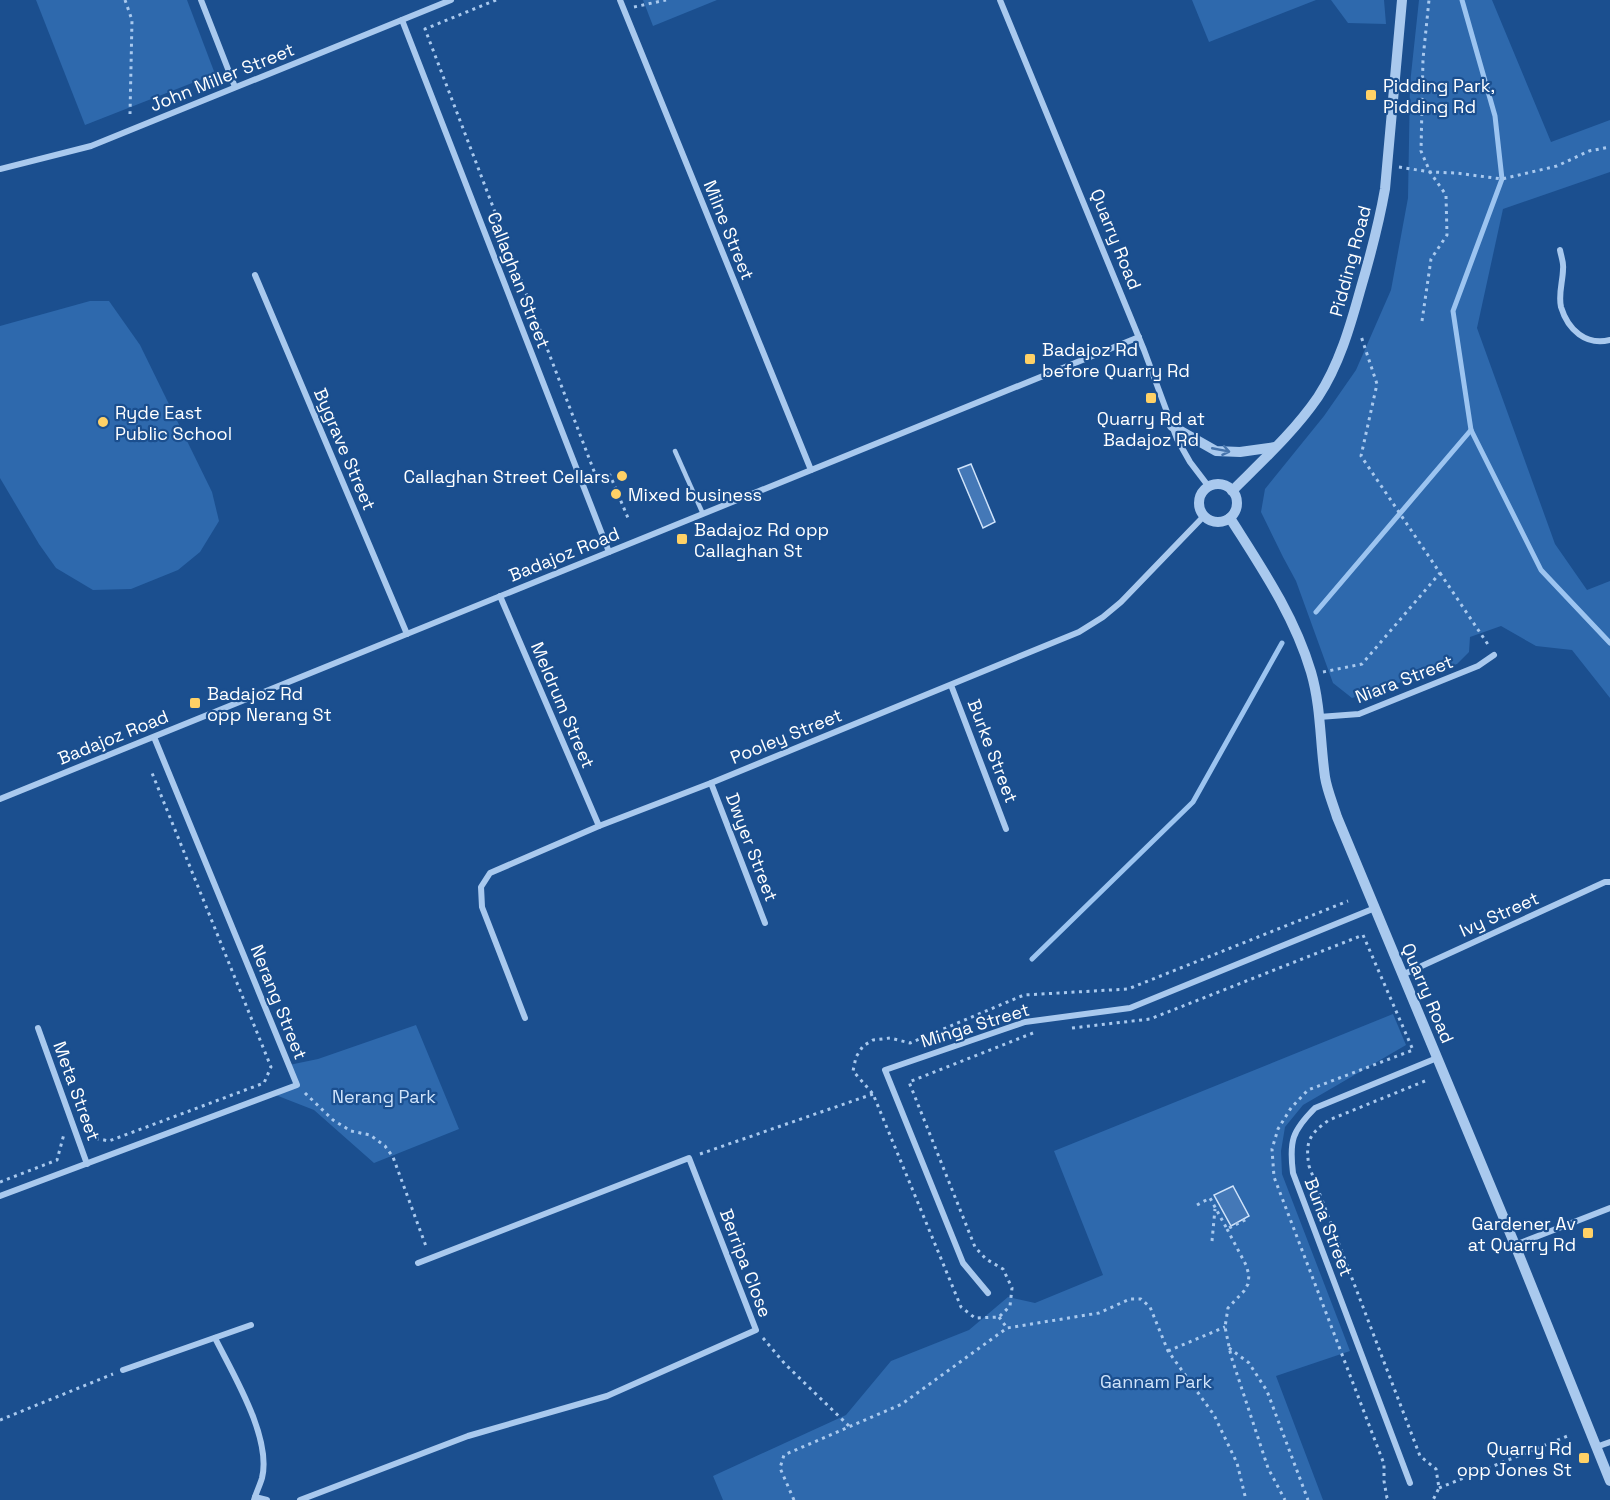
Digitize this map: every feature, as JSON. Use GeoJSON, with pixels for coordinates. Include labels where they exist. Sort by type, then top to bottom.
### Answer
{"type":"FeatureCollection","features":[{"type":"Feature","properties":{"kind":"street"},"geometry":{"type":"LineString","coordinates":[[201,0],[235,87]]}},
{"type":"Feature","properties":{"kind":"street","name":"John Miller Street"},"geometry":{"type":"LineString","coordinates":[[0,169],[90,146],[451,0]]}},
{"type":"Feature","properties":{"kind":"street","name":"Milne Street"},"geometry":{"type":"LineString","coordinates":[[620,0],[811,470]]}},
{"type":"Feature","properties":{"kind":"street","name":"Quarry Road"},"geometry":{"type":"LineString","coordinates":[[1000,0],[1139,337],[1178,441],[1209,487]]}},
{"type":"Feature","properties":{"kind":"street","name":"Pidding Road"},"geometry":{"type":"LineString","coordinates":[[1232,491],[1300,420],[1323,388],[1341,350],[1354,314],[1380,220],[1388,165],[1402,0]]}},
{"type":"Feature","properties":{"kind":"street","name":"Callaghan Street"},"geometry":{"type":"LineString","coordinates":[[402,20],[609,552]]}},
{"type":"Feature","properties":{"kind":"street"},"geometry":{"type":"LineString","coordinates":[[1560,250],[1564,268],[1560,282],[1561,306],[1572,328],[1582,337],[1599,342],[1610,340]]}},
{"type":"Feature","properties":{"kind":"street","name":"Bygrave Street"},"geometry":{"type":"LineString","coordinates":[[255,275],[406,634]]}},
{"type":"Feature","properties":{"kind":"street","name":"Badajoz Road"},"geometry":{"type":"LineString","coordinates":[[0,799],[1139,337]]}},
{"type":"Feature","properties":{"kind":"street"},"geometry":{"type":"LineString","coordinates":[[1172,426],[1216,451],[1240,452],[1275,447]]}},
{"type":"Feature","properties":{"kind":"street"},"geometry":{"type":"LineString","coordinates":[[1219,484],[1228,488],[1235,495],[1237,505],[1230,518],[1214,521],[1204,516],[1200,510],[1200,497],[1209,487],[1219,484]]}},
{"type":"Feature","properties":{"kind":"street","name":"Pooley Street"},"geometry":{"type":"LineString","coordinates":[[525,1018],[482,907],[481,887],[490,873],[599,826],[711,783],[1078,632],[1103,617],[1121,602],[1204,516]]}},
{"type":"Feature","properties":{"kind":"street","name":"Quarry Road"},"geometry":{"type":"LineString","coordinates":[[1230,518],[1281,599],[1298,634],[1311,674],[1319,717],[1326,779],[1337,817],[1515,1245],[1610,1481]]}},
{"type":"Feature","properties":{"kind":"street","name":"Meldrum Street"},"geometry":{"type":"LineString","coordinates":[[500,596],[599,826]]}},
{"type":"Feature","properties":{"kind":"street","name":"Niara Street"},"geometry":{"type":"LineString","coordinates":[[1319,717],[1359,714],[1478,666],[1494,654]]}},
{"type":"Feature","properties":{"kind":"street","name":"Burke Street"},"geometry":{"type":"LineString","coordinates":[[951,685],[1006,829]]}},
{"type":"Feature","properties":{"kind":"street","name":"Nerang Street"},"geometry":{"type":"LineString","coordinates":[[0,1196],[297,1085],[154,737]]}},
{"type":"Feature","properties":{"kind":"street","name":"Dwyer Street"},"geometry":{"type":"LineString","coordinates":[[711,783],[765,923]]}},
{"type":"Feature","properties":{"kind":"street","name":"Ivy Street"},"geometry":{"type":"LineString","coordinates":[[1402,975],[1605,882],[1610,882]]}},
{"type":"Feature","properties":{"kind":"street","name":"Minga Street"},"geometry":{"type":"LineString","coordinates":[[988,1293],[963,1263],[885,1070],[1025,1022],[1130,1008],[1376,909]]}},
{"type":"Feature","properties":{"kind":"street","name":"Meta Street"},"geometry":{"type":"LineString","coordinates":[[38,1028],[87,1164]]}},
{"type":"Feature","properties":{"kind":"street","name":"Buna Street"},"geometry":{"type":"LineString","coordinates":[[1410,1483],[1293,1173],[1290,1151],[1293,1136],[1302,1121],[1315,1108],[1437,1058]]}},
{"type":"Feature","properties":{"kind":"street"},"geometry":{"type":"LineString","coordinates":[[418,1263],[689,1158]]}},
{"type":"Feature","properties":{"kind":"street","name":"Berripa Close"},"geometry":{"type":"LineString","coordinates":[[300,1500],[468,1436],[607,1396],[756,1330],[689,1158]]}},
{"type":"Feature","properties":{"kind":"street"},"geometry":{"type":"LineString","coordinates":[[1515,1245],[1610,1208]]}},
{"type":"Feature","properties":{"kind":"street"},"geometry":{"type":"LineString","coordinates":[[123,1370],[251,1324]]}},
{"type":"Feature","properties":{"kind":"street"},"geometry":{"type":"LineString","coordinates":[[215,1338],[250,1410],[258,1432],[263,1465],[262,1478],[254,1498],[267,1500]]}},
{"type":"Feature","properties":{"kind":"street"},"geometry":{"type":"LineString","coordinates":[[1596,1447],[1610,1442]]}},
{"type":"Feature","properties":{"kind":"lane"},"geometry":{"type":"LineString","coordinates":[[675,451],[703,514]]}},
{"type":"Feature","properties":{"kind":"path"},"geometry":{"type":"LineString","coordinates":[[125,0],[132,20],[130,114]]}},
{"type":"Feature","properties":{"kind":"path"},"geometry":{"type":"LineString","coordinates":[[496,0],[425,29],[597,479],[610,475],[628,518]]}},
{"type":"Feature","properties":{"kind":"path"},"geometry":{"type":"LineString","coordinates":[[624,11],[666,0]]}},
{"type":"Feature","properties":{"kind":"path"},"geometry":{"type":"LineString","coordinates":[[1422,321],[1431,259],[1447,235],[1446,195],[1430,172],[1421,151],[1423,59],[1429,0]]}},
{"type":"Feature","properties":{"kind":"path"},"geometry":{"type":"LineString","coordinates":[[1388,165],[1430,172],[1502,179],[1557,166],[1589,151],[1610,147]]}},
{"type":"Feature","properties":{"kind":"path"},"geometry":{"type":"LineString","coordinates":[[1354,314],[1377,384],[1361,456],[1494,654]]}},
{"type":"Feature","properties":{"kind":"path"},"geometry":{"type":"LineString","coordinates":[[1311,674],[1362,664],[1440,573]]}},
{"type":"Feature","properties":{"kind":"path"},"geometry":{"type":"LineString","coordinates":[[0,1182],[57,1160],[63,1134],[88,1124],[94,1138],[109,1141],[264,1083],[272,1067],[152,773]]}},
{"type":"Feature","properties":{"kind":"path"},"geometry":{"type":"LineString","coordinates":[[909,1082],[975,1246],[986,1259],[1003,1269],[1012,1288],[1010,1306],[999,1317],[975,1317],[961,1307],[873,1094],[853,1071],[856,1057],[863,1046],[873,1040],[890,1038],[910,1043],[1024,996],[1128,989],[1348,901]]}},
{"type":"Feature","properties":{"kind":"path"},"geometry":{"type":"LineString","coordinates":[[1363,935],[1413,1050]]}},
{"type":"Feature","properties":{"kind":"path"},"geometry":{"type":"LineString","coordinates":[[1425,1081],[1329,1120],[1318,1127],[1310,1138],[1306,1151],[1309,1166],[1420,1456],[1436,1469],[1439,1488],[1433,1500]]}},
{"type":"Feature","properties":{"kind":"path"},"geometry":{"type":"LineString","coordinates":[[297,1085],[333,1120],[351,1131],[370,1135],[389,1151],[430,1258]]}},
{"type":"Feature","properties":{"kind":"path"},"geometry":{"type":"LineString","coordinates":[[689,1158],[873,1094]]}},
{"type":"Feature","properties":{"kind":"path"},"geometry":{"type":"LineString","coordinates":[[1197,1205],[1210,1198],[1246,1265],[1249,1275],[1244,1291],[1228,1308],[1225,1327],[1241,1389],[1268,1468],[1285,1500]]}},
{"type":"Feature","properties":{"kind":"path"},"geometry":{"type":"LineString","coordinates":[[1212,1241],[1215,1208]]}},
{"type":"Feature","properties":{"kind":"path"},"geometry":{"type":"LineString","coordinates":[[1227,1229],[1247,1219]]}},
{"type":"Feature","properties":{"kind":"path"},"geometry":{"type":"LineString","coordinates":[[794,1500],[780,1468],[784,1455],[902,1404],[1007,1328],[1099,1313],[1130,1299],[1141,1299],[1150,1307],[1168,1351],[1214,1414],[1237,1463],[1246,1500]]}},
{"type":"Feature","properties":{"kind":"path"},"geometry":{"type":"LineString","coordinates":[[999,1317],[1007,1328]]}},
{"type":"Feature","properties":{"kind":"path"},"geometry":{"type":"LineString","coordinates":[[1168,1351],[1225,1327]]}},
{"type":"Feature","properties":{"kind":"path"},"geometry":{"type":"LineString","coordinates":[[756,1330],[785,1364],[850,1427]]}},
{"type":"Feature","properties":{"kind":"path"},"geometry":{"type":"LineString","coordinates":[[1229,1348],[1249,1363],[1267,1391],[1308,1500]]}},
{"type":"Feature","properties":{"kind":"path"},"geometry":{"type":"LineString","coordinates":[[0,1420],[123,1370]]}},
{"type":"Feature","properties":{"kind":"path"},"geometry":{"type":"LineString","coordinates":[[1439,1488],[1570,1435]]}},
{"type":"Feature","properties":{"kind":"green space"},"geometry":{"type":"Polygon","coordinates":[[[36,0],[187,0],[215,74],[85,125],[36,0]]]}},
{"type":"Feature","properties":{"kind":"green space"},"geometry":{"type":"Polygon","coordinates":[[[643,0],[717,0],[653,26],[643,0]]]}},
{"type":"Feature","properties":{"kind":"green space"},"geometry":{"type":"Polygon","coordinates":[[[1192,0],[1316,0],[1209,42],[1192,0]]]}},
{"type":"Feature","properties":{"kind":"green space"},"geometry":{"type":"Polygon","coordinates":[[[1331,0],[1384,0],[1386,24],[1348,23],[1331,0]]]}},
{"type":"Feature","properties":{"kind":"green space"},"geometry":{"type":"Polygon","coordinates":[[[1419,0],[1492,0],[1551,142],[1610,120],[1610,172],[1503,209],[1477,328],[1555,544],[1587,590],[1610,581],[1610,698],[1572,650],[1536,646],[1501,626],[1470,637],[1469,652],[1457,664],[1352,698],[1333,683],[1296,581],[1261,512],[1265,489],[1324,416],[1356,370],[1391,290],[1408,198],[1410,84],[1419,0]]]}},
{"type":"Feature","properties":{"kind":"green space"},"geometry":{"type":"Polygon","coordinates":[[[90,301],[109,301],[140,345],[212,492],[219,521],[200,552],[178,570],[131,589],[93,590],[56,568],[0,478],[0,326],[90,301]]]}},
{"type":"Feature","properties":{"kind":"green space","name":"Gannam Park"},"geometry":{"type":"Polygon","coordinates":[[[1393,1014],[1406,1045],[1303,1105],[1285,1127],[1281,1151],[1282,1174],[1350,1351],[1276,1376],[1323,1500],[723,1500],[713,1476],[846,1415],[891,1361],[969,1330],[1008,1297],[1035,1303],[1103,1275],[1054,1151],[1393,1014]]]}},
{"type":"Feature","properties":{"kind":"green space","name":"Nerang Park"},"geometry":{"type":"Polygon","coordinates":[[[416,1025],[459,1129],[374,1163],[314,1110],[273,1094],[297,1085],[289,1065],[318,1059],[416,1025]]]}},
{"type":"Feature","properties":{"kind":"building"},"geometry":{"type":"Polygon","coordinates":[[[971,464],[995,522],[983,528],[958,469],[971,464]]]}},
{"type":"Feature","properties":{"kind":"building"},"geometry":{"type":"Polygon","coordinates":[[[1233,1186],[1249,1216],[1231,1226],[1214,1195],[1233,1186]]]}},
{"type":"Feature","properties":{"kind":"waterway"},"geometry":{"type":"LineString","coordinates":[[1462,0],[1495,116],[1502,179],[1453,311],[1471,430],[1541,570],[1610,643]]}},
{"type":"Feature","properties":{"kind":"waterway"},"geometry":{"type":"LineString","coordinates":[[1316,612],[1471,430]]}},
{"type":"Feature","properties":{"kind":"waterway"},"geometry":{"type":"LineString","coordinates":[[1032,959],[1193,802],[1282,643]]}},
{"type":"Feature","properties":{"kind":"place","name":"Pidding Park, Pidding Rd"},"geometry":{"type":"Point","coordinates":[1371,95]}},
{"type":"Feature","properties":{"kind":"place","name":"Badajoz Rd before Quarry Rd"},"geometry":{"type":"Point","coordinates":[1030,359]}},
{"type":"Feature","properties":{"kind":"place","name":"Quarry Rd at Badajoz Rd"},"geometry":{"type":"Point","coordinates":[1151,398]}},
{"type":"Feature","properties":{"kind":"place","name":"Ryde East Public School"},"geometry":{"type":"Point","coordinates":[103,422]}},
{"type":"Feature","properties":{"kind":"place","name":"Callaghan Street Cellars"},"geometry":{"type":"Point","coordinates":[622,476]}},
{"type":"Feature","properties":{"kind":"place","name":"Mixed business"},"geometry":{"type":"Point","coordinates":[616,494]}},
{"type":"Feature","properties":{"kind":"place","name":"Badajoz Rd opp Callaghan St"},"geometry":{"type":"Point","coordinates":[682,539]}},
{"type":"Feature","properties":{"kind":"place","name":"Badajoz Rd opp Nerang St"},"geometry":{"type":"Point","coordinates":[195,703]}},
{"type":"Feature","properties":{"kind":"place","name":"Gardener Av at Quarry Rd"},"geometry":{"type":"Point","coordinates":[1588,1233]}},
{"type":"Feature","properties":{"kind":"place","name":"Quarry Rd opp Jones St"},"geometry":{"type":"Point","coordinates":[1584,1458]}}]}
